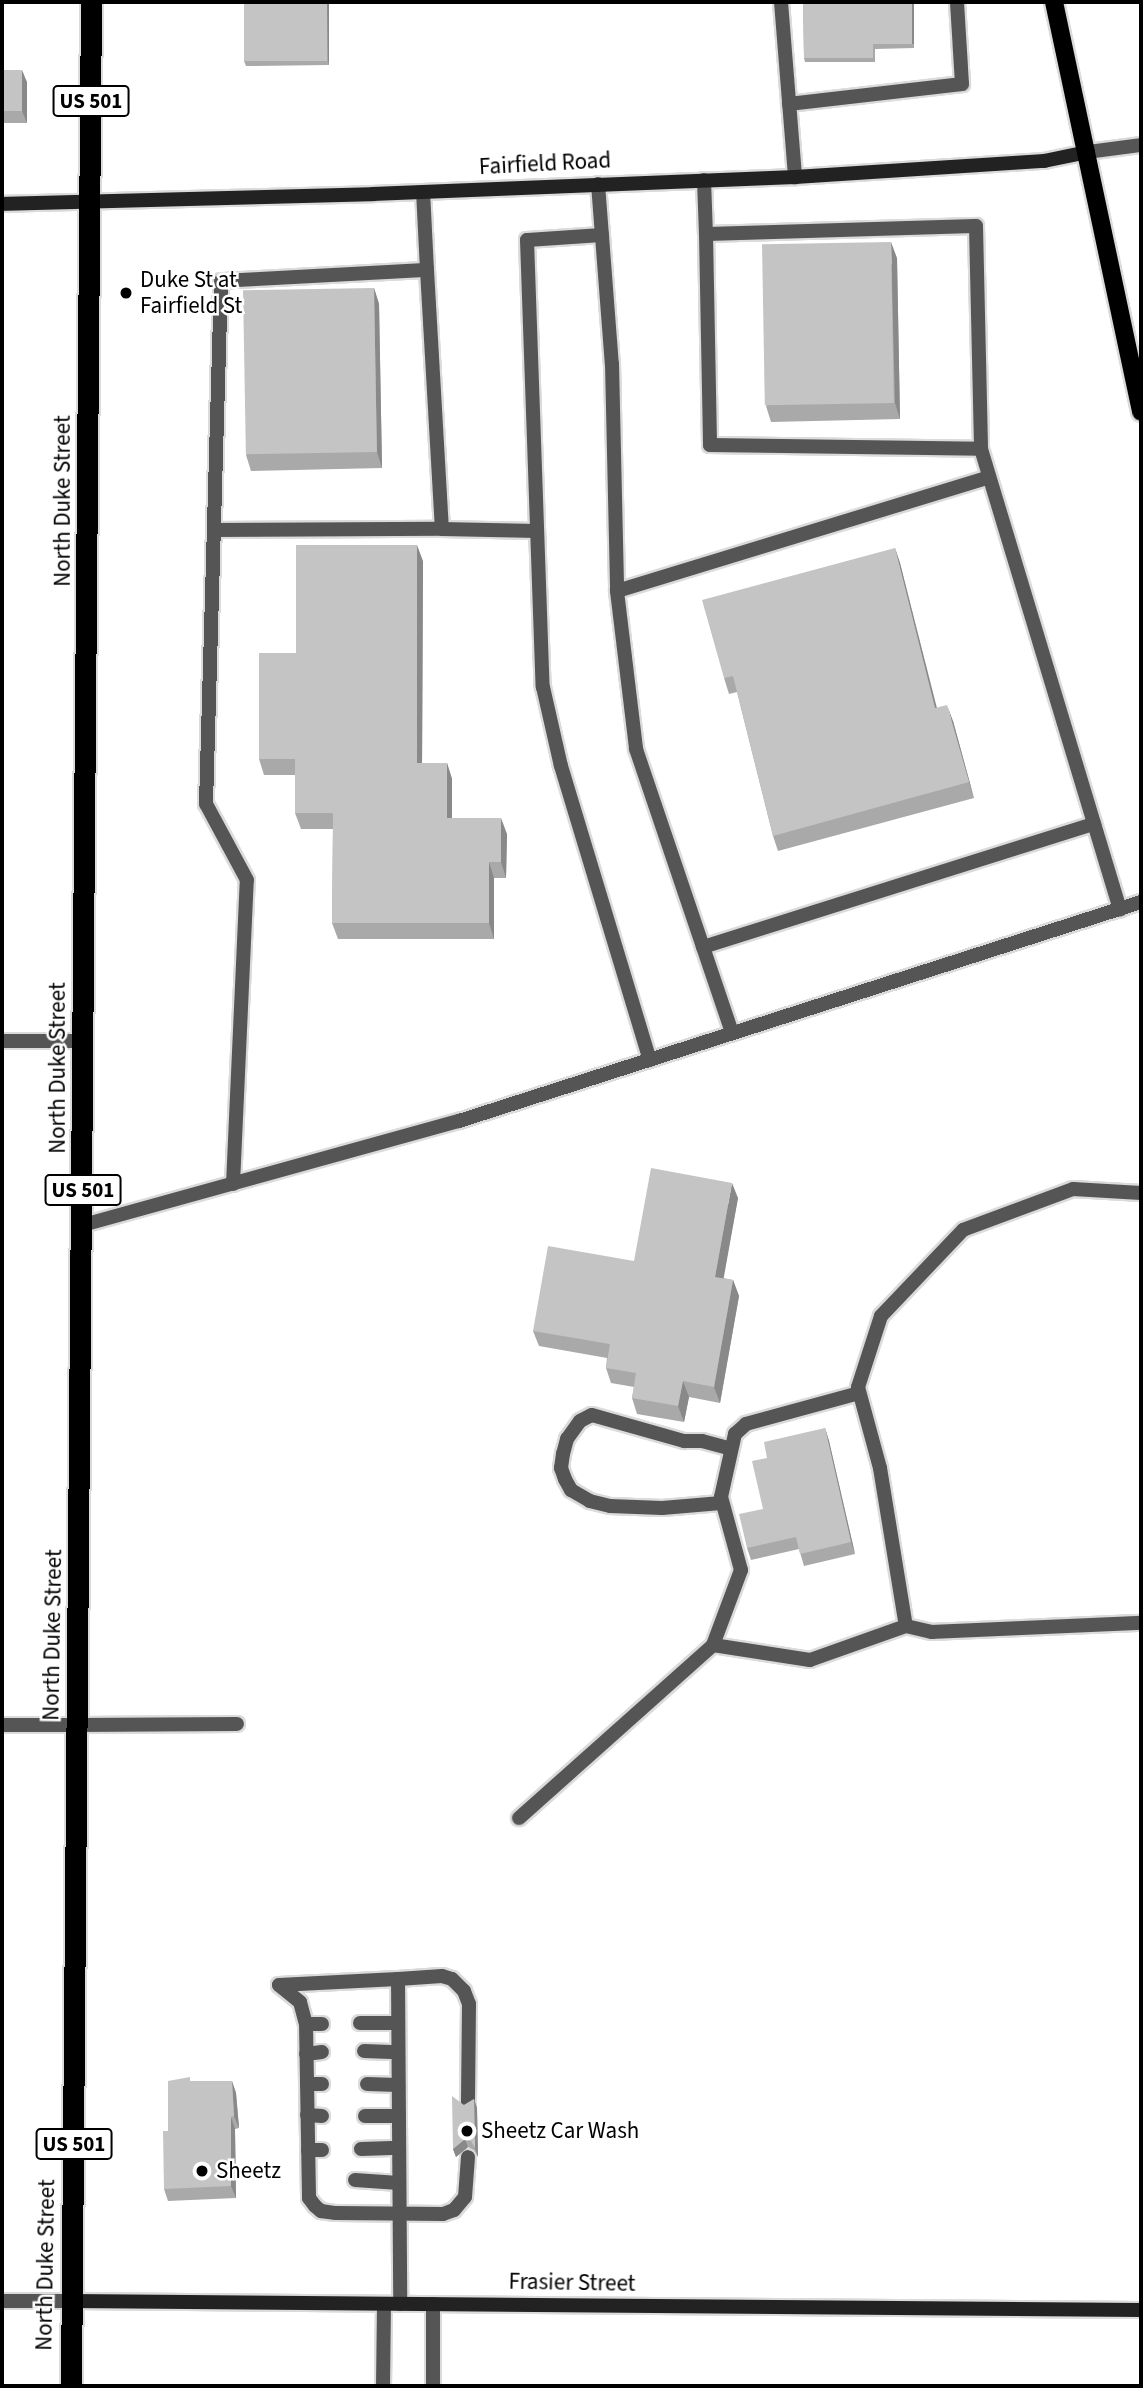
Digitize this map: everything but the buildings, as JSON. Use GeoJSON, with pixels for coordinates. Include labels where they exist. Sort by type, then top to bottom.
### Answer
{"type":"FeatureCollection","features":[{"type":"Feature","properties":{"kind":"highway","name":"North Duke Street"},"geometry":{"type":"LineString","coordinates":[[71,2386],[85,1041],[91,2]]}},
{"type":"Feature","properties":{"kind":"main road"},"geometry":{"type":"LineString","coordinates":[[1054,2],[1088,152],[1141,412]]}},
{"type":"Feature","properties":{"kind":"street"},"geometry":{"type":"LineString","coordinates":[[781,2],[794,177]]}},
{"type":"Feature","properties":{"kind":"street"},"geometry":{"type":"LineString","coordinates":[[789,104],[962,84],[957,2]]}},
{"type":"Feature","properties":{"kind":"street"},"geometry":{"type":"LineString","coordinates":[[1088,152],[1141,145]]}},
{"type":"Feature","properties":{"kind":"street","name":"Fairfield Road"},"geometry":{"type":"LineString","coordinates":[[2,204],[423,192],[794,177],[1044,161],[1088,152]]}},
{"type":"Feature","properties":{"kind":"street"},"geometry":{"type":"LineString","coordinates":[[705,180],[710,445],[981,449]]}},
{"type":"Feature","properties":{"kind":"street"},"geometry":{"type":"LineString","coordinates":[[598,184],[612,364],[617,591],[636,749],[732,1033]]}},
{"type":"Feature","properties":{"kind":"street"},"geometry":{"type":"LineString","coordinates":[[423,192],[442,529]]}},
{"type":"Feature","properties":{"kind":"street"},"geometry":{"type":"LineString","coordinates":[[706,234],[976,226],[981,449],[1120,909]]}},
{"type":"Feature","properties":{"kind":"street"},"geometry":{"type":"LineString","coordinates":[[602,235],[527,240],[544,687],[561,766],[650,1060]]}},
{"type":"Feature","properties":{"kind":"street"},"geometry":{"type":"LineString","coordinates":[[233,1184],[247,880],[206,804],[221,281],[428,270]]}},
{"type":"Feature","properties":{"kind":"street"},"geometry":{"type":"LineString","coordinates":[[617,591],[989,477]]}},
{"type":"Feature","properties":{"kind":"street"},"geometry":{"type":"LineString","coordinates":[[214,530],[537,531]]}},
{"type":"Feature","properties":{"kind":"street"},"geometry":{"type":"LineString","coordinates":[[703,947],[1094,824]]}},
{"type":"Feature","properties":{"kind":"street"},"geometry":{"type":"LineString","coordinates":[[83,1225],[459,1121],[1141,902]]}},
{"type":"Feature","properties":{"kind":"street"},"geometry":{"type":"LineString","coordinates":[[2,1041],[85,1041]]}},
{"type":"Feature","properties":{"kind":"street"},"geometry":{"type":"LineString","coordinates":[[906,1626],[880,1468],[858,1387],[881,1316],[963,1230],[1073,1189],[1141,1193]]}},
{"type":"Feature","properties":{"kind":"street"},"geometry":{"type":"LineString","coordinates":[[519,1818],[713,1645],[741,1570],[721,1503],[721,1486],[735,1434],[746,1424],[859,1392]]}},
{"type":"Feature","properties":{"kind":"street"},"geometry":{"type":"LineString","coordinates":[[721,1503],[662,1508],[610,1506],[590,1501],[571,1490],[561,1468],[563,1454],[567,1439],[580,1421],[592,1415],[684,1441],[702,1441],[731,1449]]}},
{"type":"Feature","properties":{"kind":"street"},"geometry":{"type":"LineString","coordinates":[[713,1645],[810,1660],[906,1626],[932,1632],[1141,1623]]}},
{"type":"Feature","properties":{"kind":"street"},"geometry":{"type":"LineString","coordinates":[[2,1725],[237,1724]]}},
{"type":"Feature","properties":{"kind":"street"},"geometry":{"type":"LineString","coordinates":[[468,2104],[469,2004],[464,1992],[452,1979],[442,1976],[279,1984],[300,2002],[306,2024],[306,2054],[314,2084],[315,2115],[316,2180],[309,2198],[321,2211],[443,2214],[454,2210],[465,2197],[468,2157]]}},
{"type":"Feature","properties":{"kind":"street"},"geometry":{"type":"LineString","coordinates":[[398,1979],[400,2304]]}},
{"type":"Feature","properties":{"kind":"street"},"geometry":{"type":"LineString","coordinates":[[360,2023],[398,2023]]}},
{"type":"Feature","properties":{"kind":"street"},"geometry":{"type":"LineString","coordinates":[[306,2024],[322,2024]]}},
{"type":"Feature","properties":{"kind":"street"},"geometry":{"type":"LineString","coordinates":[[364,2051],[398,2052]]}},
{"type":"Feature","properties":{"kind":"street"},"geometry":{"type":"LineString","coordinates":[[306,2054],[322,2052]]}},
{"type":"Feature","properties":{"kind":"street"},"geometry":{"type":"LineString","coordinates":[[367,2084],[398,2085]]}},
{"type":"Feature","properties":{"kind":"street"},"geometry":{"type":"LineString","coordinates":[[365,2116],[398,2116]]}},
{"type":"Feature","properties":{"kind":"street"},"geometry":{"type":"LineString","coordinates":[[361,2149],[399,2148]]}},
{"type":"Feature","properties":{"kind":"street"},"geometry":{"type":"LineString","coordinates":[[355,2180],[399,2183]]}},
{"type":"Feature","properties":{"kind":"street","name":"Frasier Street"},"geometry":{"type":"LineString","coordinates":[[2,2301],[1141,2310]]}},
{"type":"Feature","properties":{"kind":"street"},"geometry":{"type":"LineString","coordinates":[[383,2386],[384,2304]]}},
{"type":"Feature","properties":{"kind":"street"},"geometry":{"type":"LineString","coordinates":[[433,2304],[433,2386]]}},
{"type":"Feature","properties":{"kind":"place","name":"Duke St at Fairfield St"},"geometry":{"type":"Point","coordinates":[126,293]}},
{"type":"Feature","properties":{"kind":"place","name":"Sheetz Car Wash"},"geometry":{"type":"Point","coordinates":[467,2131]}},
{"type":"Feature","properties":{"kind":"place","name":"Sheetz"},"geometry":{"type":"Point","coordinates":[202,2171]}}]}
